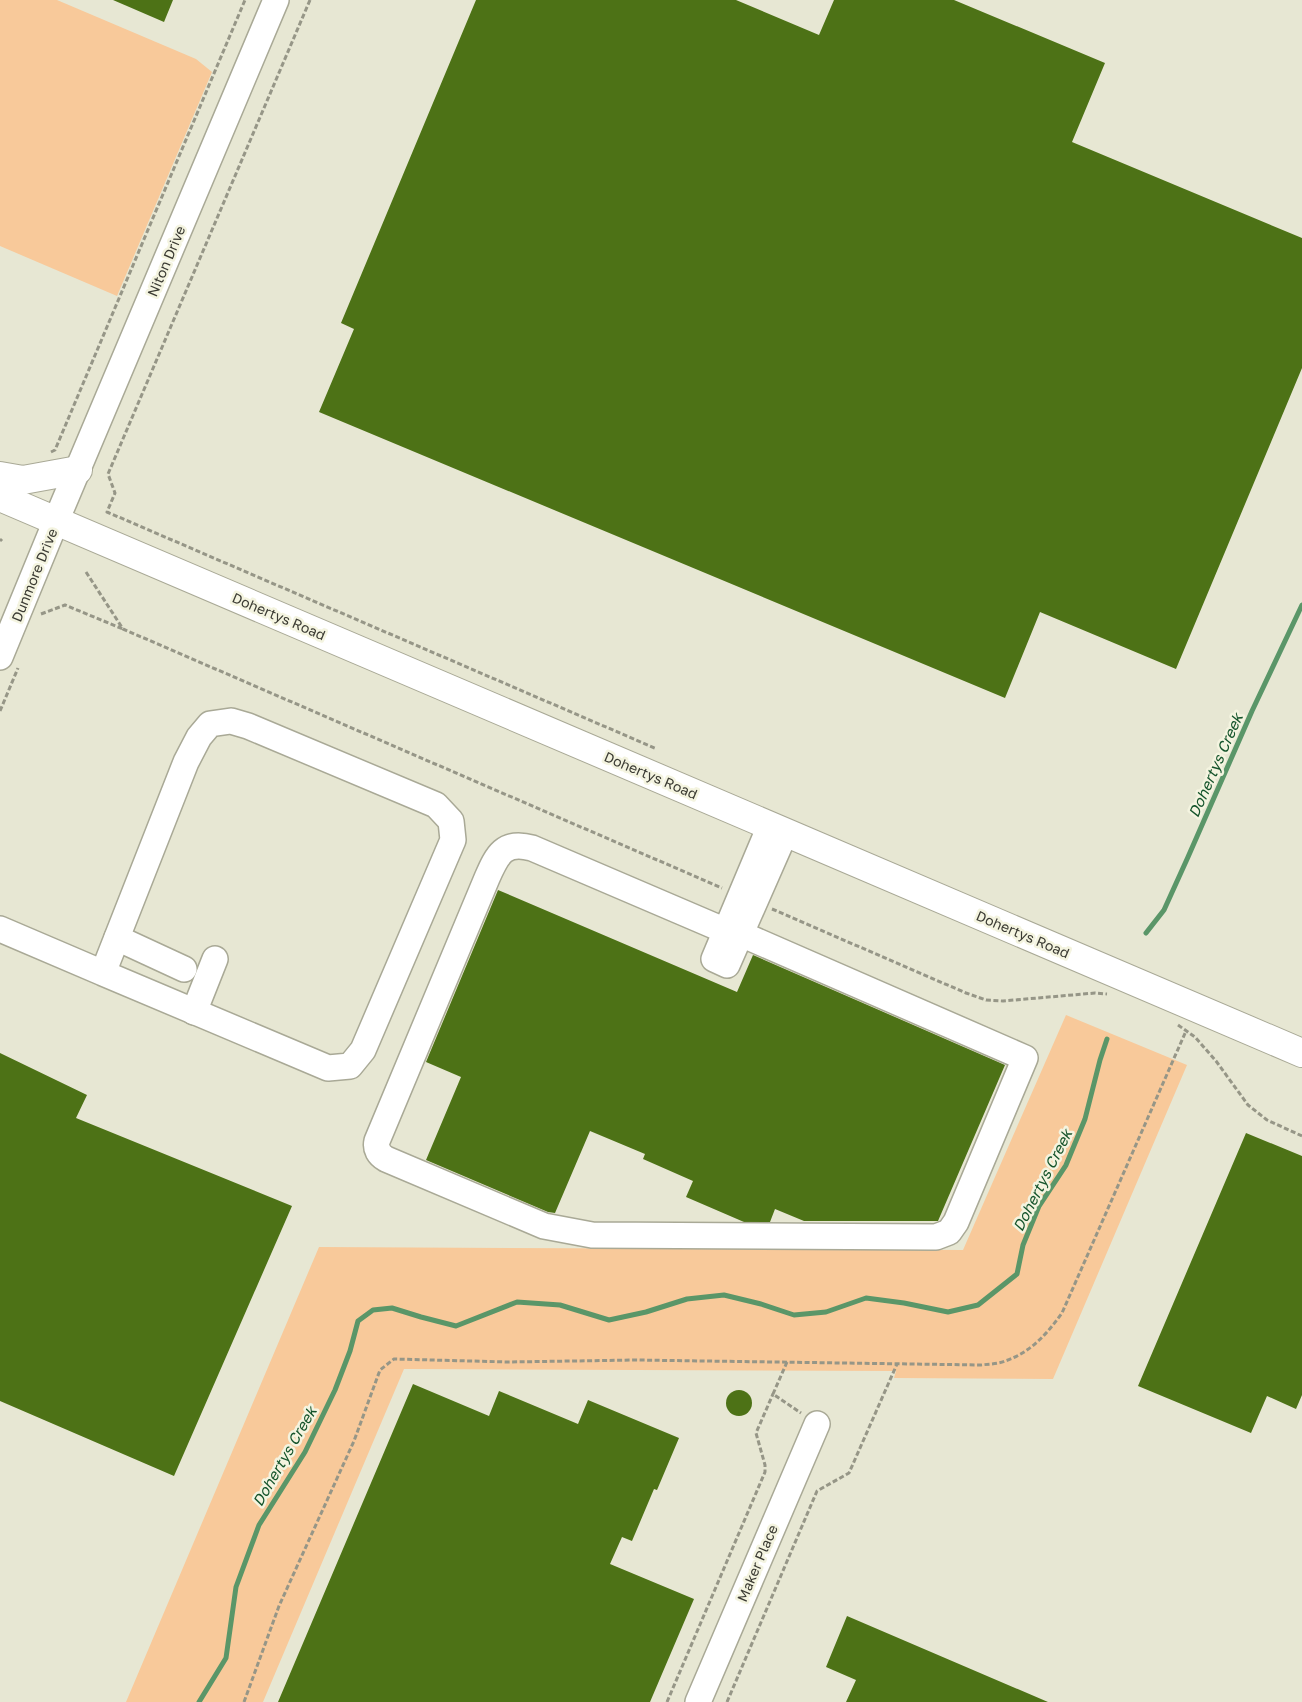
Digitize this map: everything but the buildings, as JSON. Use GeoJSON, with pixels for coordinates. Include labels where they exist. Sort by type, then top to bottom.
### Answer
{"type":"FeatureCollection","features":[{"type":"Feature","properties":{"kind":"main road"},"geometry":{"type":"LineString","coordinates":[[0,476],[23,480],[78,470]]}},
{"type":"Feature","properties":{"kind":"main road","name":"Dohertys Road"},"geometry":{"type":"LineString","coordinates":[[0,497],[1302,1053]]}},
{"type":"Feature","properties":{"kind":"street","name":"Niton Drive"},"geometry":{"type":"LineString","coordinates":[[56,521],[276,0]]}},
{"type":"Feature","properties":{"kind":"street","name":"Dunmore Drive"},"geometry":{"type":"LineString","coordinates":[[9,662],[56,521]]}},
{"type":"Feature","properties":{"kind":"street"},"geometry":{"type":"LineString","coordinates":[[0,929],[194,1012],[328,1068],[350,1066],[363,1050],[453,840],[451,821],[436,805],[248,726],[231,721],[210,724],[199,737],[186,762],[103,973]]}},
{"type":"Feature","properties":{"kind":"street"},"geometry":{"type":"LineString","coordinates":[[733,933],[778,829]]}},
{"type":"Feature","properties":{"kind":"street"},"geometry":{"type":"LineString","coordinates":[[517,846],[532,848],[733,933],[1025,1058],[956,1222],[949,1232],[936,1237],[592,1235],[544,1226],[519,1217],[386,1159],[378,1152],[377,1141],[486,878],[497,856],[504,850],[517,846]]}},
{"type":"Feature","properties":{"kind":"street"},"geometry":{"type":"LineString","coordinates":[[117,938],[184,969]]}},
{"type":"Feature","properties":{"kind":"street"},"geometry":{"type":"LineString","coordinates":[[194,1012],[215,960]]}},
{"type":"Feature","properties":{"kind":"street","name":"Maker Place"},"geometry":{"type":"LineString","coordinates":[[698,1702],[817,1424]]}},
{"type":"Feature","properties":{"kind":"path"},"geometry":{"type":"LineString","coordinates":[[46,455],[54,450],[245,0]]}},
{"type":"Feature","properties":{"kind":"path"},"geometry":{"type":"LineString","coordinates":[[310,0],[108,474],[115,493],[107,512],[657,749]]}},
{"type":"Feature","properties":{"kind":"path"},"geometry":{"type":"LineString","coordinates":[[86,572],[123,629]]}},
{"type":"Feature","properties":{"kind":"path"},"geometry":{"type":"LineString","coordinates":[[38,622],[42,613],[65,605],[986,1000],[1018,1000],[1095,993],[1109,995]]}},
{"type":"Feature","properties":{"kind":"path"},"geometry":{"type":"LineString","coordinates":[[0,711],[9,662]]}},
{"type":"Feature","properties":{"kind":"path"},"geometry":{"type":"LineString","coordinates":[[1172,1021],[1195,1037],[1216,1061],[1248,1105],[1267,1120],[1302,1136]]}},
{"type":"Feature","properties":{"kind":"path"},"geometry":{"type":"LineString","coordinates":[[244,1702],[279,1606],[354,1442],[380,1370],[394,1360],[408,1358],[510,1362],[636,1360],[982,1365],[1005,1361],[1027,1350],[1046,1335],[1062,1313],[1186,1031]]}},
{"type":"Feature","properties":{"kind":"path"},"geometry":{"type":"LineString","coordinates":[[667,1702],[765,1472],[765,1465],[756,1433],[787,1362]]}},
{"type":"Feature","properties":{"kind":"path"},"geometry":{"type":"LineString","coordinates":[[727,1702],[816,1491],[849,1473],[896,1364]]}},
{"type":"Feature","properties":{"kind":"path"},"geometry":{"type":"LineString","coordinates":[[773,1394],[817,1424]]}},
{"type":"Feature","properties":{"kind":"shaded area"},"geometry":{"type":"Polygon","coordinates":[[[0,0],[57,0],[196,59],[212,72],[117,296],[0,246],[0,0]]]}},
{"type":"Feature","properties":{"kind":"shaded area"},"geometry":{"type":"Polygon","coordinates":[[[1066,1015],[1187,1065],[1053,1379],[894,1378],[896,1371],[404,1369],[263,1702],[126,1702],[319,1247],[963,1250],[1066,1015]]]}},
{"type":"Feature","properties":{"kind":"waterway","name":"Dohertys Creek"},"geometry":{"type":"LineString","coordinates":[[1146,933],[1164,910],[1252,711],[1302,605]]}},
{"type":"Feature","properties":{"kind":"waterway","name":"Dohertys Creek"},"geometry":{"type":"LineString","coordinates":[[199,1702],[226,1658],[236,1587],[259,1525],[305,1452],[335,1390],[350,1351],[358,1321],[373,1310],[392,1308],[456,1326],[517,1302],[560,1305],[609,1320],[646,1312],[687,1299],[724,1295],[761,1304],[794,1315],[826,1312],[866,1298],[948,1312],[978,1305],[1017,1274],[1023,1245],[1039,1206],[1066,1165],[1085,1119],[1107,1039]]}}]}
